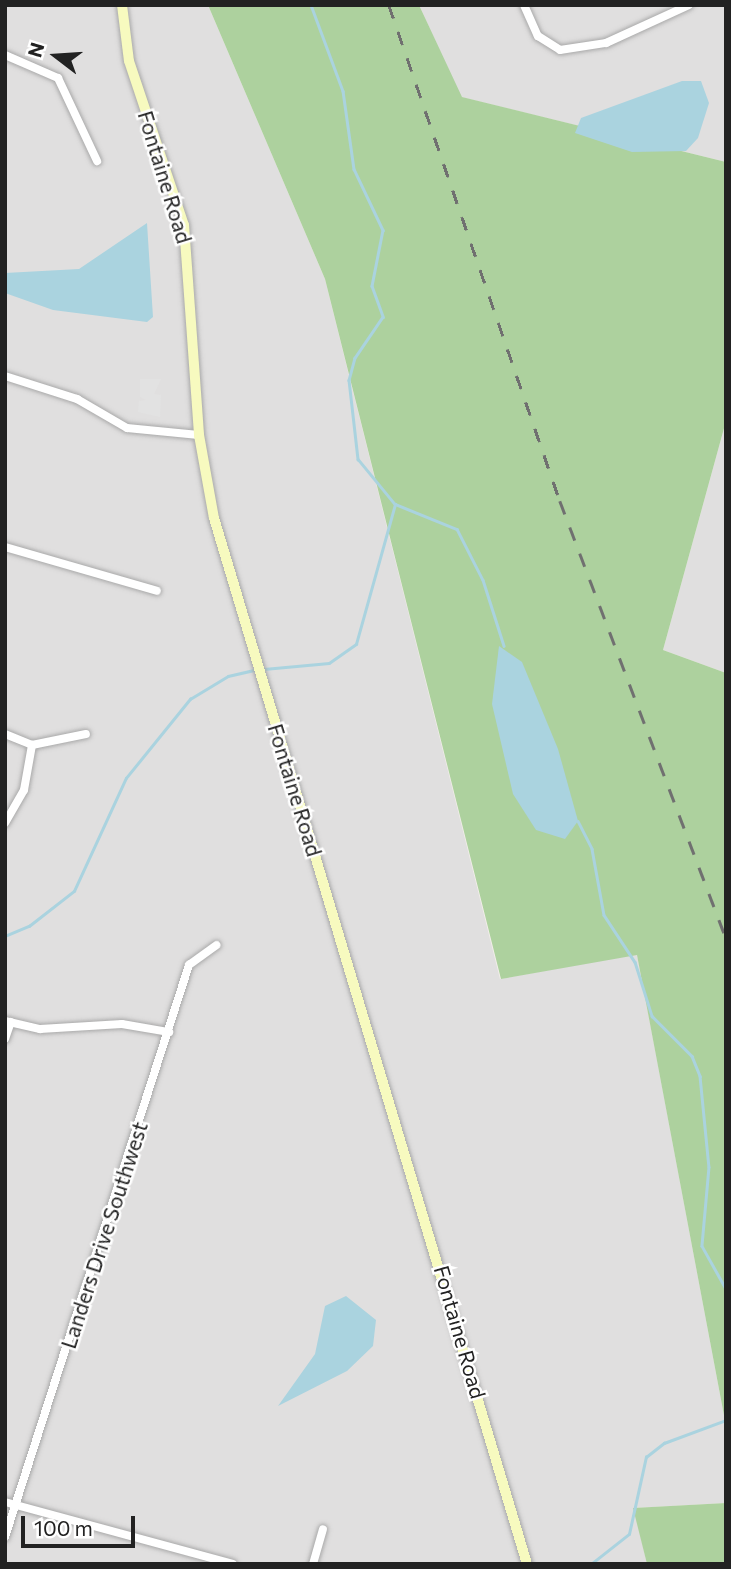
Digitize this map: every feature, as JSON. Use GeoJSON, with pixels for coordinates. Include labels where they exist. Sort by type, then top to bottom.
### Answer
{"type":"FeatureCollection","features":[{"type":"Feature","properties":{"kind":"main road","name":"Fontaine Road"},"geometry":{"type":"LineString","coordinates":[[122,5],[129,61],[184,225],[199,435],[240,608],[527,1564]]}},
{"type":"Feature","properties":{"kind":"street"},"geometry":{"type":"LineString","coordinates":[[524,5],[537,36],[560,50],[606,43],[690,5]]}},
{"type":"Feature","properties":{"kind":"street"},"geometry":{"type":"LineString","coordinates":[[5,55],[58,78],[97,161]]}},
{"type":"Feature","properties":{"kind":"street"},"geometry":{"type":"LineString","coordinates":[[5,376],[77,399],[127,428],[199,435]]}},
{"type":"Feature","properties":{"kind":"street"},"geometry":{"type":"LineString","coordinates":[[5,547],[157,591]]}},
{"type":"Feature","properties":{"kind":"street"},"geometry":{"type":"LineString","coordinates":[[5,734],[32,745],[86,734]]}},
{"type":"Feature","properties":{"kind":"street"},"geometry":{"type":"LineString","coordinates":[[5,823],[24,790],[32,745]]}},
{"type":"Feature","properties":{"kind":"street","name":"Landers Drive Southwest"},"geometry":{"type":"LineString","coordinates":[[5,1537],[19,1506],[189,965],[217,945]]}},
{"type":"Feature","properties":{"kind":"street"},"geometry":{"type":"LineString","coordinates":[[5,1039],[8,1022],[61,1029],[122,1024],[169,1032]]}},
{"type":"Feature","properties":{"kind":"street"},"geometry":{"type":"LineString","coordinates":[[5,1502],[233,1564]]}},
{"type":"Feature","properties":{"kind":"street"},"geometry":{"type":"LineString","coordinates":[[313,1564],[323,1529]]}},
{"type":"Feature","properties":{"kind":"shaded area"},"geometry":{"type":"Polygon","coordinates":[[[5,5],[208,5],[325,279],[500,979],[637,954],[726,1426],[726,1503],[634,1508],[647,1564],[5,1564],[5,5]]]}},
{"type":"Feature","properties":{"kind":"shaded area"},"geometry":{"type":"Polygon","coordinates":[[[419,5],[726,5],[726,162],[461,97],[419,5]]]}},
{"type":"Feature","properties":{"kind":"shaded area"},"geometry":{"type":"Polygon","coordinates":[[[140,379],[161,379],[154,394],[161,395],[160,417],[138,412],[139,401],[146,400],[140,397],[140,379]]]}},
{"type":"Feature","properties":{"kind":"shaded area"},"geometry":{"type":"Polygon","coordinates":[[[726,421],[726,673],[663,650],[726,421]]]}},
{"type":"Feature","properties":{"kind":"green space"},"geometry":{"type":"Polygon","coordinates":[[[208,5],[419,5],[462,97],[726,162],[726,421],[663,650],[726,673],[726,1426],[637,955],[501,979],[325,279],[208,5]]]}},
{"type":"Feature","properties":{"kind":"green space"},"geometry":{"type":"Polygon","coordinates":[[[726,1503],[726,1564],[647,1564],[633,1508],[726,1503]]]}},
{"type":"Feature","properties":{"kind":"water"},"geometry":{"type":"Polygon","coordinates":[[[682,81],[701,81],[709,103],[698,138],[686,151],[632,152],[575,133],[581,118],[682,81]]]}},
{"type":"Feature","properties":{"kind":"water"},"geometry":{"type":"Polygon","coordinates":[[[147,223],[153,317],[147,322],[53,310],[5,293],[5,273],[79,269],[147,223]]]}},
{"type":"Feature","properties":{"kind":"water"},"geometry":{"type":"Polygon","coordinates":[[[499,646],[522,662],[558,749],[578,821],[565,839],[536,830],[513,794],[492,704],[499,646]]]}},
{"type":"Feature","properties":{"kind":"water"},"geometry":{"type":"Polygon","coordinates":[[[346,1296],[376,1320],[373,1346],[347,1371],[278,1406],[315,1354],[325,1306],[346,1296]]]}},
{"type":"Feature","properties":{"kind":"waterway"},"geometry":{"type":"LineString","coordinates":[[311,5],[343,91],[354,169],[383,230],[372,286],[383,317],[355,358],[349,380],[358,459],[395,504],[457,529],[483,580],[504,646]]}},
{"type":"Feature","properties":{"kind":"waterway"},"geometry":{"type":"LineString","coordinates":[[264,669],[329,663],[356,644],[395,504]]}},
{"type":"Feature","properties":{"kind":"waterway"},"geometry":{"type":"LineString","coordinates":[[5,936],[29,926],[74,891],[126,778],[190,699],[228,676],[258,669]]}},
{"type":"Feature","properties":{"kind":"waterway"},"geometry":{"type":"LineString","coordinates":[[578,821],[592,849],[604,915],[635,962],[652,1016],[692,1056],[700,1076],[709,1167],[702,1246],[726,1289]]}},
{"type":"Feature","properties":{"kind":"waterway"},"geometry":{"type":"LineString","coordinates":[[591,1564],[629,1534],[646,1457],[664,1443],[726,1420]]}},
{"type":"Feature","properties":{"kind":"railway"},"geometry":{"type":"LineString","coordinates":[[389,5],[560,501],[726,937]]}}]}
